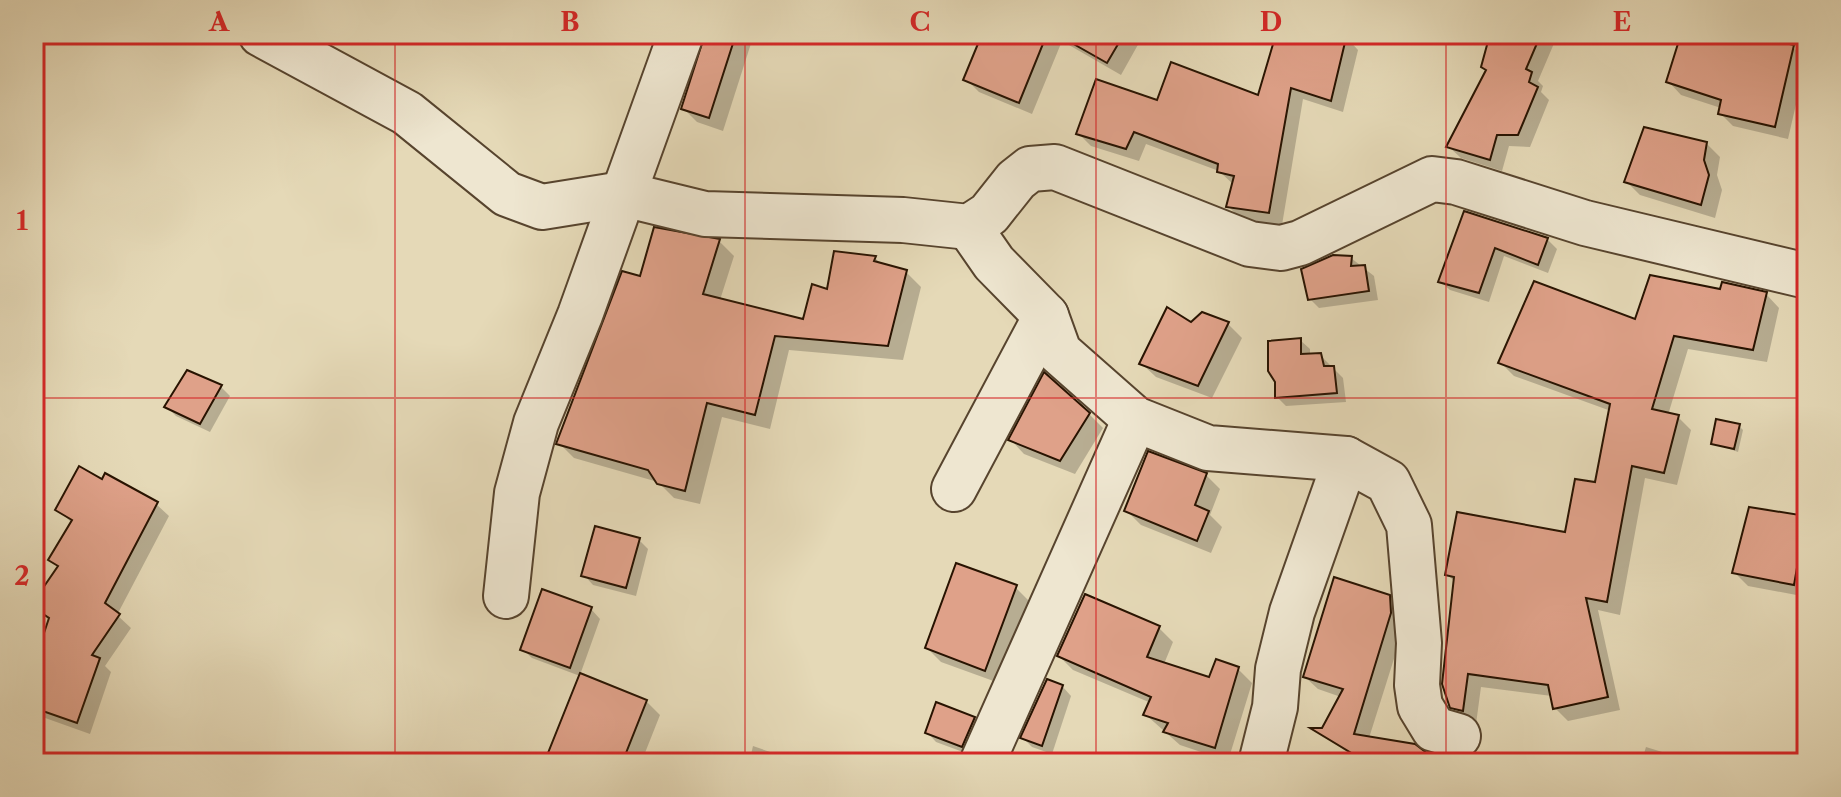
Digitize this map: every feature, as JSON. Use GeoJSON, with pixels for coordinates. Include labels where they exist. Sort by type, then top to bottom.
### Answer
{"type":"FeatureCollection","features":[{"type":"Feature","properties":{"kind":"street"},"geometry":{"type":"LineString","coordinates":[[261,34],[407,113],[507,194],[542,207],[623,194],[705,214],[903,220],[969,227],[989,214],[1016,180],[1030,169],[1055,167],[1250,244],[1281,248],[1300,243],[1432,179],[1456,182],[1585,223],[1807,276]]}},
{"type":"Feature","properties":{"kind":"street"},"geometry":{"type":"LineString","coordinates":[[506,596],[517,493],[536,423],[681,34]]}},
{"type":"Feature","properties":{"kind":"street"},"geometry":{"type":"LineString","coordinates":[[969,227],[994,263],[1046,316],[1059,352],[1135,419],[1208,448],[1346,459],[1368,468],[1388,482],[1409,525],[1420,706],[1434,729],[1458,736]]}},
{"type":"Feature","properties":{"kind":"street"},"geometry":{"type":"LineString","coordinates":[[954,489],[1046,316]]}},
{"type":"Feature","properties":{"kind":"street"},"geometry":{"type":"LineString","coordinates":[[982,763],[1135,419]]}},
{"type":"Feature","properties":{"kind":"street"},"geometry":{"type":"LineString","coordinates":[[1261,763],[1292,612],[1346,459]]}},
{"type":"Feature","properties":{"kind":"building"},"geometry":{"type":"Polygon","coordinates":[[[705,34],[736,34],[709,118],[681,109],[705,34]]]}},
{"type":"Feature","properties":{"kind":"building"},"geometry":{"type":"Polygon","coordinates":[[[982,34],[1047,34],[1019,103],[963,80],[982,34]]]}},
{"type":"Feature","properties":{"kind":"building"},"geometry":{"type":"Polygon","coordinates":[[[1056,34],[1124,34],[1107,63],[1056,34]]]}},
{"type":"Feature","properties":{"kind":"building"},"geometry":{"type":"Polygon","coordinates":[[[1276,34],[1347,34],[1331,101],[1291,88],[1269,213],[1226,207],[1234,176],[1217,172],[1218,164],[1134,132],[1126,149],[1076,134],[1096,79],[1157,100],[1171,62],[1258,95],[1276,34]]]}},
{"type":"Feature","properties":{"kind":"building"},"geometry":{"type":"Polygon","coordinates":[[[1490,34],[1541,34],[1526,69],[1532,72],[1529,82],[1538,87],[1518,135],[1497,135],[1490,160],[1446,147],[1486,70],[1481,67],[1490,34]]]}},
{"type":"Feature","properties":{"kind":"building"},"geometry":{"type":"Polygon","coordinates":[[[1681,34],[1744,34],[1794,45],[1775,127],[1718,114],[1721,100],[1666,82],[1681,34]]]}},
{"type":"Feature","properties":{"kind":"building"},"geometry":{"type":"Polygon","coordinates":[[[1644,127],[1707,142],[1704,160],[1709,175],[1701,205],[1624,182],[1644,127]]]}},
{"type":"Feature","properties":{"kind":"building"},"geometry":{"type":"Polygon","coordinates":[[[1464,211],[1548,238],[1538,265],[1495,248],[1479,293],[1438,282],[1464,211]]]}},
{"type":"Feature","properties":{"kind":"building"},"geometry":{"type":"Polygon","coordinates":[[[654,227],[720,239],[703,294],[803,319],[812,284],[827,289],[834,251],[876,256],[874,261],[907,270],[888,346],[775,336],[755,415],[707,403],[685,491],[657,484],[648,470],[556,444],[622,271],[640,276],[654,227]]]}},
{"type":"Feature","properties":{"kind":"building"},"geometry":{"type":"Polygon","coordinates":[[[1333,255],[1352,256],[1351,266],[1365,265],[1369,291],[1308,300],[1301,269],[1333,255]]]}},
{"type":"Feature","properties":{"kind":"building"},"geometry":{"type":"Polygon","coordinates":[[[1650,275],[1720,289],[1722,282],[1767,292],[1753,350],[1674,336],[1652,409],[1679,415],[1664,473],[1632,466],[1607,602],[1586,598],[1608,697],[1553,709],[1548,685],[1468,674],[1463,711],[1450,708],[1442,684],[1454,577],[1445,575],[1457,512],[1565,532],[1575,479],[1595,482],[1610,404],[1498,363],[1534,281],[1635,319],[1650,275]]]}},
{"type":"Feature","properties":{"kind":"building"},"geometry":{"type":"Polygon","coordinates":[[[1167,307],[1191,322],[1202,312],[1229,322],[1198,386],[1139,364],[1167,307]]]}},
{"type":"Feature","properties":{"kind":"building"},"geometry":{"type":"Polygon","coordinates":[[[1301,338],[1301,354],[1321,353],[1324,366],[1334,366],[1337,393],[1275,398],[1275,382],[1268,371],[1268,341],[1301,338]]]}},
{"type":"Feature","properties":{"kind":"building"},"geometry":{"type":"Polygon","coordinates":[[[187,370],[222,385],[200,424],[164,407],[187,370]]]}},
{"type":"Feature","properties":{"kind":"building"},"geometry":{"type":"Polygon","coordinates":[[[1044,372],[1090,413],[1060,461],[1008,440],[1044,372]]]}},
{"type":"Feature","properties":{"kind":"building"},"geometry":{"type":"Polygon","coordinates":[[[1716,419],[1740,424],[1734,449],[1711,444],[1716,419]]]}},
{"type":"Feature","properties":{"kind":"building"},"geometry":{"type":"Polygon","coordinates":[[[1148,451],[1207,473],[1195,505],[1209,511],[1197,541],[1124,511],[1148,451]]]}},
{"type":"Feature","properties":{"kind":"building"},"geometry":{"type":"Polygon","coordinates":[[[79,466],[102,479],[105,473],[158,502],[105,603],[120,614],[92,655],[100,658],[77,723],[34,708],[34,663],[49,618],[34,608],[34,601],[58,566],[48,560],[72,520],[55,510],[79,466]]]}},
{"type":"Feature","properties":{"kind":"building"},"geometry":{"type":"Polygon","coordinates":[[[1749,507],[1806,516],[1794,585],[1732,573],[1749,507]]]}},
{"type":"Feature","properties":{"kind":"building"},"geometry":{"type":"Polygon","coordinates":[[[595,526],[640,538],[626,588],[581,576],[595,526]]]}},
{"type":"Feature","properties":{"kind":"building"},"geometry":{"type":"Polygon","coordinates":[[[956,563],[1017,585],[985,671],[925,648],[956,563]]]}},
{"type":"Feature","properties":{"kind":"building"},"geometry":{"type":"Polygon","coordinates":[[[1334,577],[1390,595],[1391,613],[1354,734],[1415,744],[1427,753],[1448,759],[1448,763],[1368,763],[1310,728],[1322,728],[1343,689],[1303,677],[1334,577]]]}},
{"type":"Feature","properties":{"kind":"building"},"geometry":{"type":"Polygon","coordinates":[[[542,589],[592,607],[570,668],[520,650],[542,589]]]}},
{"type":"Feature","properties":{"kind":"building"},"geometry":{"type":"Polygon","coordinates":[[[1085,594],[1160,626],[1147,657],[1209,677],[1216,659],[1239,667],[1215,748],[1163,732],[1168,723],[1143,715],[1151,697],[1057,656],[1085,594]]]}},
{"type":"Feature","properties":{"kind":"building"},"geometry":{"type":"Polygon","coordinates":[[[580,673],[647,700],[622,763],[544,763],[580,673]]]}},
{"type":"Feature","properties":{"kind":"building"},"geometry":{"type":"Polygon","coordinates":[[[1047,679],[1063,685],[1042,746],[1020,738],[1047,679]]]}},
{"type":"Feature","properties":{"kind":"building"},"geometry":{"type":"Polygon","coordinates":[[[936,702],[975,717],[962,747],[925,733],[936,702]]]}}]}
